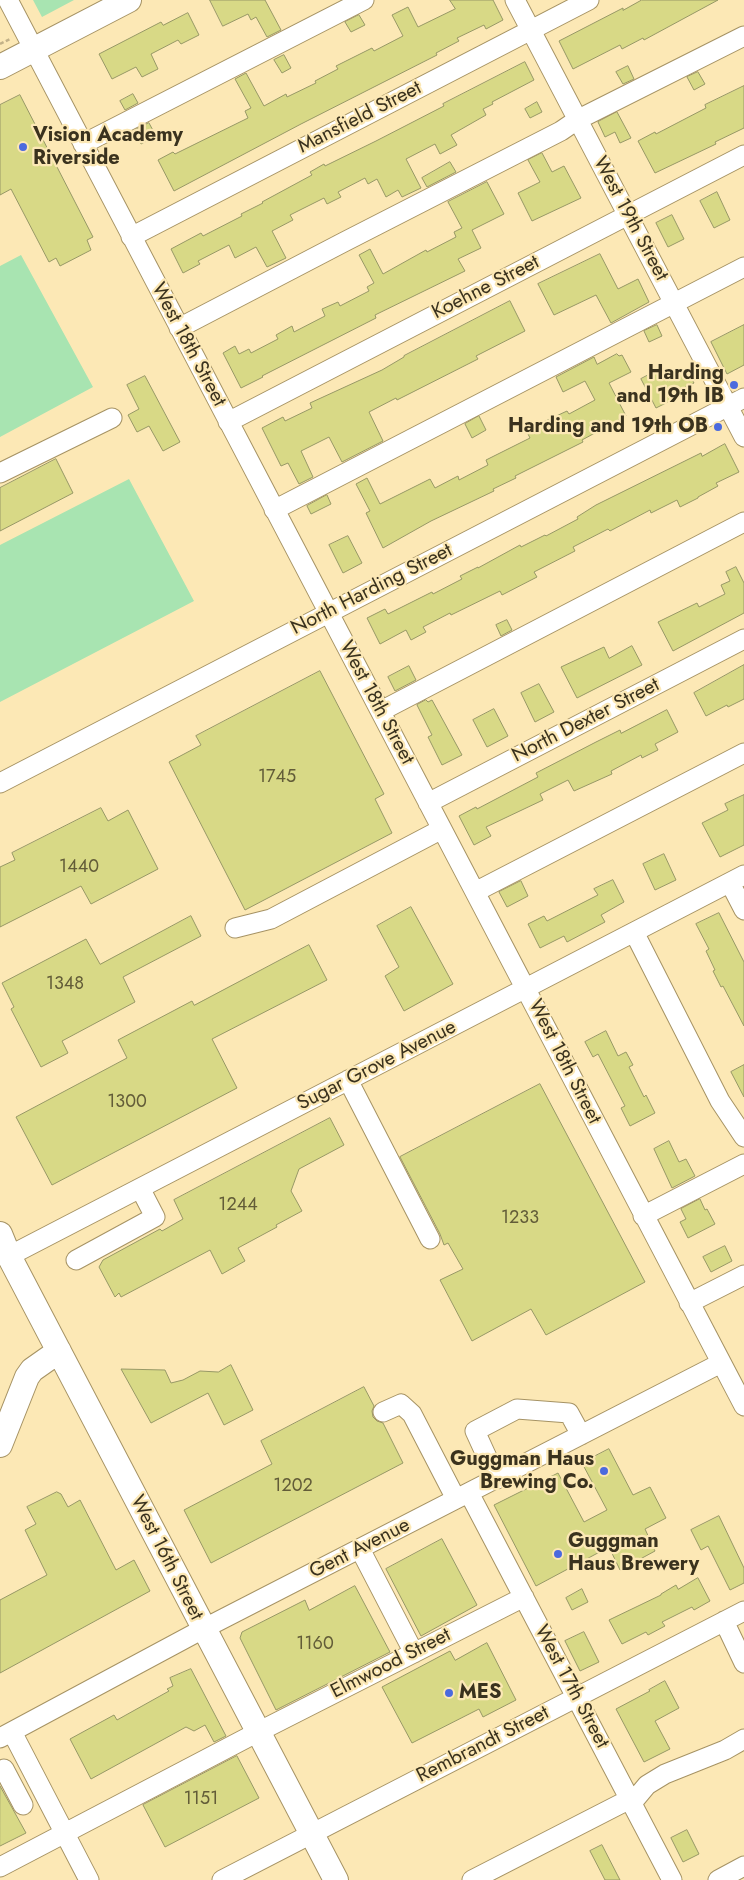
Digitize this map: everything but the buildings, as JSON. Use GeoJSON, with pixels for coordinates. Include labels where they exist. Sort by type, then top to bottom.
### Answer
{"type":"FeatureCollection","features":[{"type":"Feature","properties":{"kind":"main road"},"geometry":{"type":"LineString","coordinates":[[0,67],[129,0]]}},
{"type":"Feature","properties":{"kind":"main road","name":"West 16th Street"},"geometry":{"type":"LineString","coordinates":[[0,1234],[9,1256],[336,1880]]}},
{"type":"Feature","properties":{"kind":"main road"},"geometry":{"type":"LineString","coordinates":[[0,1445],[27,1376],[32,1370],[59,1351]]}},
{"type":"Feature","properties":{"kind":"street","name":"West 18th Street"},"geometry":{"type":"LineString","coordinates":[[8,0],[744,1406]]}},
{"type":"Feature","properties":{"kind":"street"},"geometry":{"type":"LineString","coordinates":[[83,144],[364,0]]}},
{"type":"Feature","properties":{"kind":"street","name":"West 19th Street"},"geometry":{"type":"LineString","coordinates":[[515,0],[674,303],[736,402],[744,437]]}},
{"type":"Feature","properties":{"kind":"street","name":"Mansfield Street"},"geometry":{"type":"LineString","coordinates":[[131,237],[589,0]]}},
{"type":"Feature","properties":{"kind":"street"},"geometry":{"type":"LineString","coordinates":[[179,328],[578,120],[744,36]]}},
{"type":"Feature","properties":{"kind":"street","name":"Koehne Street"},"geometry":{"type":"LineString","coordinates":[[228,422],[744,155]]}},
{"type":"Feature","properties":{"kind":"street"},"geometry":{"type":"LineString","coordinates":[[274,510],[744,267]]}},
{"type":"Feature","properties":{"kind":"street","name":"North Harding Street"},"geometry":{"type":"LineString","coordinates":[[0,783],[736,402]]}},
{"type":"Feature","properties":{"kind":"street"},"geometry":{"type":"LineString","coordinates":[[0,473],[112,418]]}},
{"type":"Feature","properties":{"kind":"street"},"geometry":{"type":"LineString","coordinates":[[380,711],[744,522]]}},
{"type":"Feature","properties":{"kind":"street","name":"North Dexter Street"},"geometry":{"type":"LineString","coordinates":[[428,803],[744,639]]}},
{"type":"Feature","properties":{"kind":"street"},"geometry":{"type":"LineString","coordinates":[[475,892],[744,754]]}},
{"type":"Feature","properties":{"kind":"street"},"geometry":{"type":"LineString","coordinates":[[235,928],[271,919],[442,829]]}},
{"type":"Feature","properties":{"kind":"street"},"geometry":{"type":"LineString","coordinates":[[737,879],[744,910]]}},
{"type":"Feature","properties":{"kind":"street","name":"Sugar Grove Avenue"},"geometry":{"type":"LineString","coordinates":[[9,1256],[737,879]]}},
{"type":"Feature","properties":{"kind":"street"},"geometry":{"type":"LineString","coordinates":[[634,932],[720,1101],[744,1137]]}},
{"type":"Feature","properties":{"kind":"street"},"geometry":{"type":"LineString","coordinates":[[348,1080],[430,1239]]}},
{"type":"Feature","properties":{"kind":"street"},"geometry":{"type":"LineString","coordinates":[[644,1216],[744,1164]]}},
{"type":"Feature","properties":{"kind":"street"},"geometry":{"type":"LineString","coordinates":[[76,1260],[155,1216],[140,1188]]}},
{"type":"Feature","properties":{"kind":"street"},"geometry":{"type":"LineString","coordinates":[[689,1303],[744,1275]]}},
{"type":"Feature","properties":{"kind":"street","name":"Gent Avenue"},"geometry":{"type":"LineString","coordinates":[[6,1735],[204,1629],[721,1363]]}},
{"type":"Feature","properties":{"kind":"street","name":"West 17th Street"},"geometry":{"type":"LineString","coordinates":[[383,1412],[401,1404],[412,1414],[463,1496],[524,1597],[672,1880]]}},
{"type":"Feature","properties":{"kind":"street"},"geometry":{"type":"LineString","coordinates":[[497,1478],[475,1431],[483,1426],[517,1409],[569,1412],[581,1436]]}},
{"type":"Feature","properties":{"kind":"street"},"geometry":{"type":"LineString","coordinates":[[360,1549],[414,1653]]}},
{"type":"Feature","properties":{"kind":"street","name":"Elmwood Street"},"geometry":{"type":"LineString","coordinates":[[64,1834],[258,1732],[524,1597]]}},
{"type":"Feature","properties":{"kind":"street","name":"Rembrandt Street"},"geometry":{"type":"LineString","coordinates":[[222,1880],[744,1611]]}},
{"type":"Feature","properties":{"kind":"street"},"geometry":{"type":"LineString","coordinates":[[724,1621],[744,1662]]}},
{"type":"Feature","properties":{"kind":"street"},"geometry":{"type":"LineString","coordinates":[[6,1735],[64,1834],[88,1880]]}},
{"type":"Feature","properties":{"kind":"street"},"geometry":{"type":"LineString","coordinates":[[472,1880],[631,1801],[647,1785],[665,1774],[725,1750],[744,1739]]}},
{"type":"Feature","properties":{"kind":"street"},"geometry":{"type":"LineString","coordinates":[[0,1771],[4,1769],[23,1805]]}},
{"type":"Feature","properties":{"kind":"street"},"geometry":{"type":"LineString","coordinates":[[616,1772],[653,1781]]}},
{"type":"Feature","properties":{"kind":"street"},"geometry":{"type":"LineString","coordinates":[[0,1867],[64,1834]]}},
{"type":"Feature","properties":{"kind":"street"},"geometry":{"type":"LineString","coordinates":[[718,1880],[744,1866]]}},
{"type":"Feature","properties":{"kind":"path"},"geometry":{"type":"LineString","coordinates":[[0,44],[10,38]]}},
{"type":"Feature","properties":{"kind":"green space"},"geometry":{"type":"Polygon","coordinates":[[[33,0],[74,0],[42,17],[33,0]]]}},
{"type":"Feature","properties":{"kind":"green space"},"geometry":{"type":"Polygon","coordinates":[[[21,255],[93,387],[0,437],[0,266],[21,255]]]}},
{"type":"Feature","properties":{"kind":"green space"},"geometry":{"type":"Polygon","coordinates":[[[129,479],[194,601],[0,702],[0,545],[129,479]]]}},
{"type":"Feature","properties":{"kind":"place","name":"Vision Academy Riverside"},"geometry":{"type":"Point","coordinates":[23,147]}},
{"type":"Feature","properties":{"kind":"place","name":"Harding and 19th IB"},"geometry":{"type":"Point","coordinates":[734,385]}},
{"type":"Feature","properties":{"kind":"place","name":"Harding and 19th OB"},"geometry":{"type":"Point","coordinates":[718,427]}},
{"type":"Feature","properties":{"kind":"place","name":"Guggman Haus Brewing Co."},"geometry":{"type":"Point","coordinates":[604,1471]}},
{"type":"Feature","properties":{"kind":"place","name":"Guggman Haus Brewery"},"geometry":{"type":"Point","coordinates":[558,1554]}},
{"type":"Feature","properties":{"kind":"place","name":"MES"},"geometry":{"type":"Point","coordinates":[449,1693]}}]}
